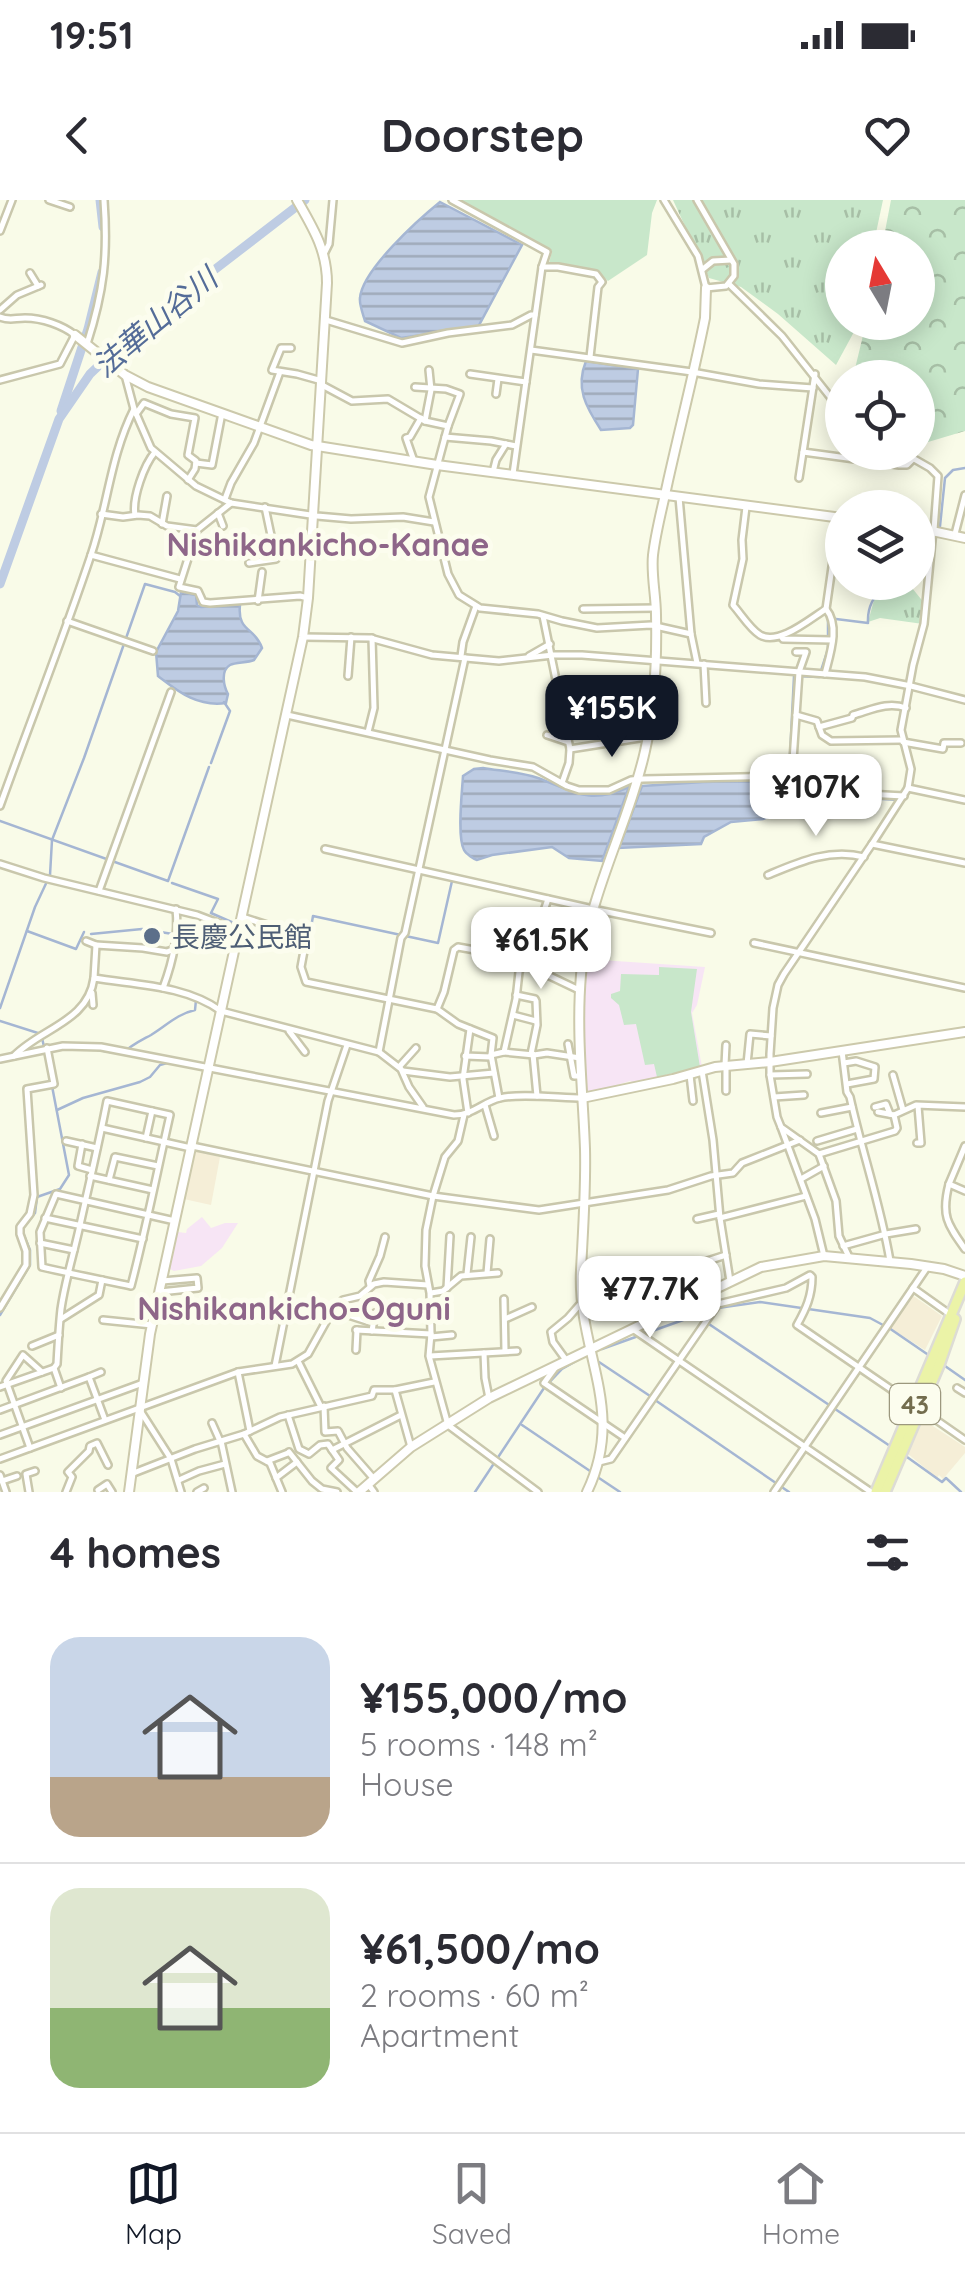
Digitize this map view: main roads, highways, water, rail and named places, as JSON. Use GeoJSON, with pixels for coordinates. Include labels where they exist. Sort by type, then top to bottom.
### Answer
{"type":"FeatureCollection","features":[{"type":"Feature","properties":{"kind":"main road","name":"43"},"geometry":{"type":"LineString","coordinates":[[957,1318],[965,1279]]}},
{"type":"Feature","properties":{"kind":"main road","name":"43"},"geometry":{"type":"LineString","coordinates":[[874,1492],[917,1407],[965,1297]]}},
{"type":"Feature","properties":{"kind":"main road","name":"43"},"geometry":{"type":"LineString","coordinates":[[885,1492],[917,1407]]}},
{"type":"Feature","properties":{"kind":"water"},"geometry":{"type":"Polygon","coordinates":[[[440,202],[522,245],[478,327],[401,338],[365,321],[360,300],[363,287],[393,246],[440,202]]]}},
{"type":"Feature","properties":{"kind":"water"},"geometry":{"type":"Polygon","coordinates":[[[586,361],[638,369],[630,428],[601,430],[584,397],[586,361]]]}},
{"type":"Feature","properties":{"kind":"water"},"geometry":{"type":"Polygon","coordinates":[[[181,592],[196,595],[201,607],[240,605],[241,620],[262,648],[254,660],[232,664],[225,671],[226,703],[197,700],[158,676],[156,652],[178,611],[181,592]]]}},
{"type":"Feature","properties":{"kind":"water"},"geometry":{"type":"Polygon","coordinates":[[[483,768],[531,776],[592,796],[629,787],[602,861],[569,858],[552,847],[477,860],[468,855],[461,835],[463,776],[483,768]]]}},
{"type":"Feature","properties":{"kind":"water"},"geometry":{"type":"Polygon","coordinates":[[[790,780],[785,811],[763,819],[731,822],[704,837],[701,844],[619,848],[642,786],[790,780]]]}},
{"type":"Feature","properties":{"kind":"waterway"},"geometry":{"type":"LineString","coordinates":[[100,200],[103,227]]}},
{"type":"Feature","properties":{"kind":"waterway","name":"法華山谷川"},"geometry":{"type":"LineString","coordinates":[[0,584],[59,419],[90,374],[135,331],[305,200]]}},
{"type":"Feature","properties":{"kind":"waterway"},"geometry":{"type":"LineString","coordinates":[[61,411],[102,272]]}},
{"type":"Feature","properties":{"kind":"waterway"},"geometry":{"type":"LineString","coordinates":[[940,526],[945,478],[953,470],[965,468]]}},
{"type":"Feature","properties":{"kind":"waterway"},"geometry":{"type":"LineString","coordinates":[[0,1008],[50,875],[52,840],[145,584],[180,596]]}},
{"type":"Feature","properties":{"kind":"waterway"},"geometry":{"type":"LineString","coordinates":[[789,776],[794,676],[819,677],[828,649],[828,618],[868,623],[873,600]]}},
{"type":"Feature","properties":{"kind":"waterway"},"geometry":{"type":"LineString","coordinates":[[211,763],[230,711],[224,702]]}},
{"type":"Feature","properties":{"kind":"waterway"},"geometry":{"type":"LineString","coordinates":[[0,821],[168,881],[209,767]]}},
{"type":"Feature","properties":{"kind":"waterway"},"geometry":{"type":"LineString","coordinates":[[789,793],[898,800]]}},
{"type":"Feature","properties":{"kind":"waterway"},"geometry":{"type":"LineString","coordinates":[[244,924],[303,941],[309,939],[313,916],[438,943],[452,881]]}},
{"type":"Feature","properties":{"kind":"waterway"},"geometry":{"type":"LineString","coordinates":[[172,883],[218,899],[211,913]]}},
{"type":"Feature","properties":{"kind":"waterway"},"geometry":{"type":"LineString","coordinates":[[211,913],[236,924]]}},
{"type":"Feature","properties":{"kind":"waterway"},"geometry":{"type":"LineString","coordinates":[[91,934],[142,929],[197,938],[208,922]]}},
{"type":"Feature","properties":{"kind":"waterway"},"geometry":{"type":"LineString","coordinates":[[27,931],[76,949],[84,932]]}},
{"type":"Feature","properties":{"kind":"waterway"},"geometry":{"type":"LineString","coordinates":[[92,1049],[122,1054],[177,1017],[195,1010],[196,1000]]}},
{"type":"Feature","properties":{"kind":"waterway"},"geometry":{"type":"LineString","coordinates":[[0,1021],[41,1034],[47,1059]]}},
{"type":"Feature","properties":{"kind":"waterway"},"geometry":{"type":"LineString","coordinates":[[57,1110],[83,1098],[140,1082],[167,1063]]}},
{"type":"Feature","properties":{"kind":"waterway"},"geometry":{"type":"LineString","coordinates":[[0,1315],[30,1265],[23,1228],[35,1213],[37,1197],[60,1189],[69,1175],[52,1086]]}},
{"type":"Feature","properties":{"kind":"waterway"},"geometry":{"type":"LineString","coordinates":[[718,1308],[760,1302],[870,1318],[883,1325]]}},
{"type":"Feature","properties":{"kind":"waterway"},"geometry":{"type":"LineString","coordinates":[[602,1349],[711,1310]]}},
{"type":"Feature","properties":{"kind":"waterway"},"geometry":{"type":"LineString","coordinates":[[697,1316],[890,1446]]}},
{"type":"Feature","properties":{"kind":"waterway"},"geometry":{"type":"LineString","coordinates":[[889,1328],[927,1354]]}},
{"type":"Feature","properties":{"kind":"waterway"},"geometry":{"type":"LineString","coordinates":[[475,1492],[544,1388],[562,1369],[578,1360]]}},
{"type":"Feature","properties":{"kind":"waterway"},"geometry":{"type":"LineString","coordinates":[[599,1362],[650,1396]]}},
{"type":"Feature","properties":{"kind":"waterway"},"geometry":{"type":"LineString","coordinates":[[945,1366],[965,1380]]}},
{"type":"Feature","properties":{"kind":"waterway"},"geometry":{"type":"LineString","coordinates":[[655,1400],[789,1492]]}},
{"type":"Feature","properties":{"kind":"waterway"},"geometry":{"type":"LineString","coordinates":[[522,1425],[590,1471]]}},
{"type":"Feature","properties":{"kind":"waterway"},"geometry":{"type":"LineString","coordinates":[[907,1457],[942,1482],[946,1478],[961,1492]]}},
{"type":"Feature","properties":{"kind":"waterway"},"geometry":{"type":"LineString","coordinates":[[596,1476],[620,1492]]}},
{"type":"Feature","properties":{"kind":"place","name":"長慶公民館"},"geometry":{"type":"Point","coordinates":[152,936]}},
{"type":"Feature","properties":{"kind":"district","name":"Nishikankicho-Kanae"},"geometry":{"type":"Point","coordinates":[328,544]}},
{"type":"Feature","properties":{"kind":"district","name":"Nishikankicho-Oguni"},"geometry":{"type":"Point","coordinates":[294,1308]}}]}
